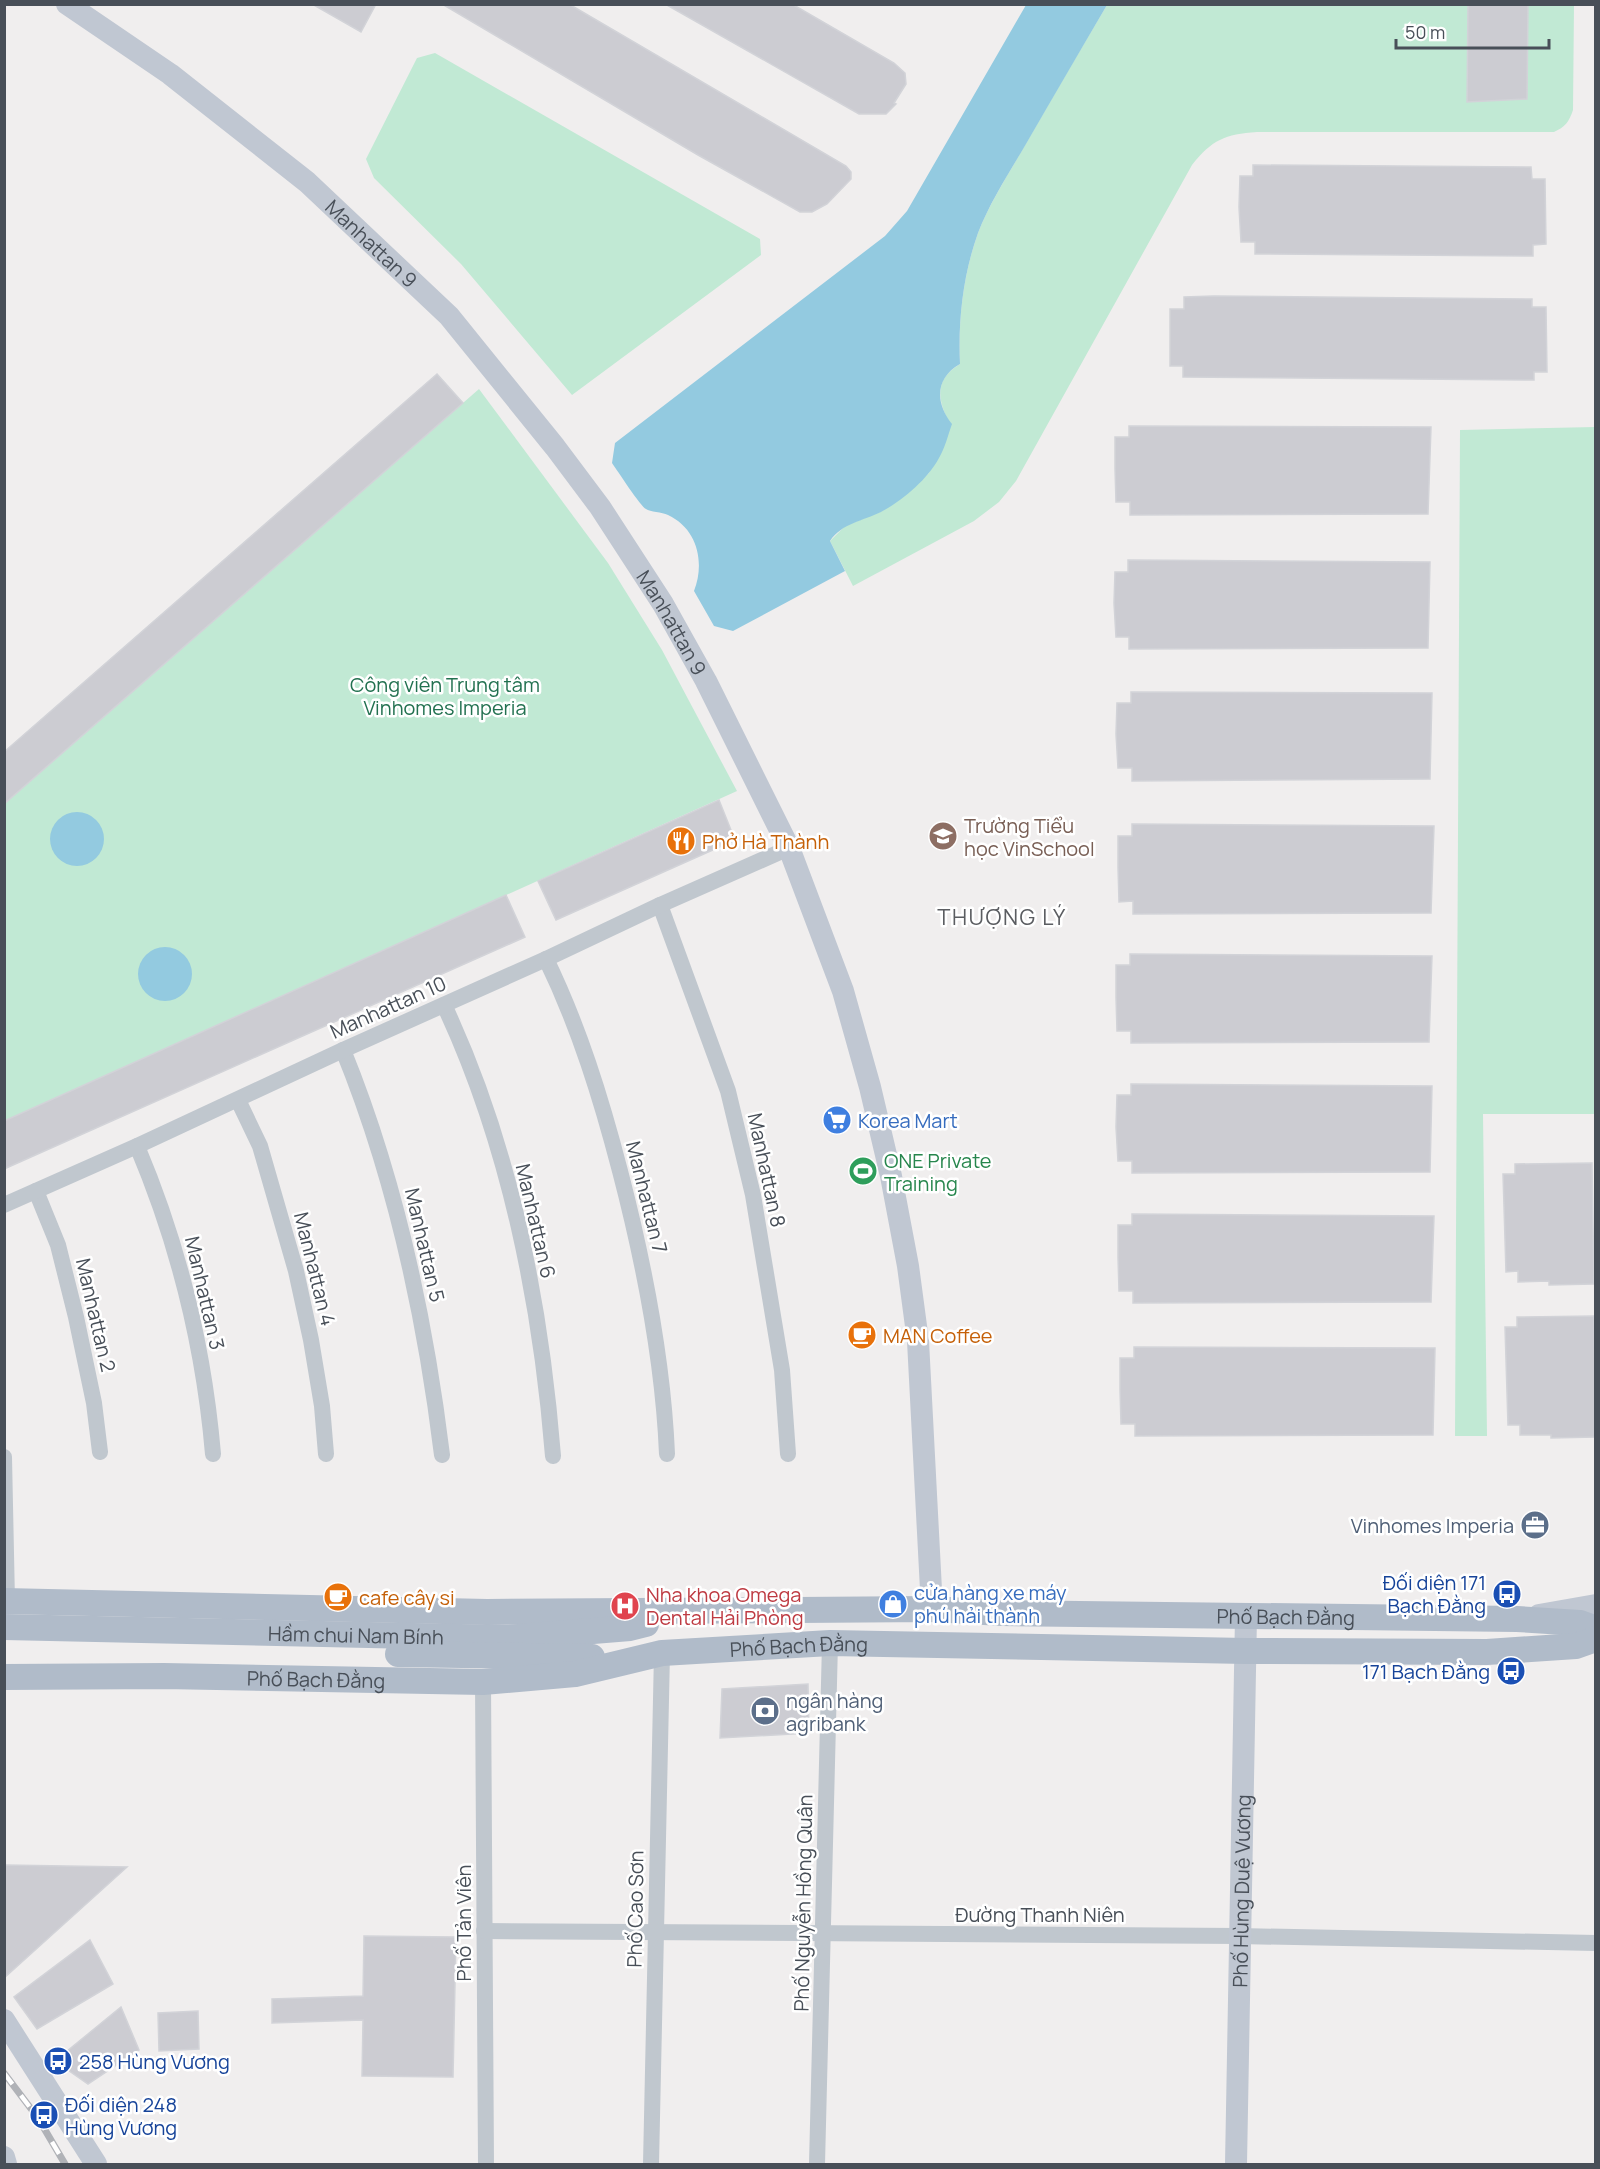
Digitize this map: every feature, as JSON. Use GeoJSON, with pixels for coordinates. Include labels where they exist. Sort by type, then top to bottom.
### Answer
{"type":"FeatureCollection","features":[{"type":"Feature","properties":{"kind":"main road","name":"Manhattan 9"},"geometry":{"type":"LineString","coordinates":[[67,4],[170,74],[307,182],[449,316],[555,447],[631,553],[663,604],[706,681],[789,848],[843,991],[870,1087],[891,1176],[908,1266],[918,1341],[932,1610]]}},
{"type":"Feature","properties":{"kind":"main road","name":"Phố Bạch Đằng"},"geometry":{"type":"LineString","coordinates":[[6,1601],[487,1612],[932,1610],[1002,1613],[1517,1619],[1580,1623],[1596,1629]]}},
{"type":"Feature","properties":{"kind":"main road"},"geometry":{"type":"LineString","coordinates":[[1517,1619],[1596,1605]]}},
{"type":"Feature","properties":{"kind":"main road","name":"Hầm chui Nam Bính"},"geometry":{"type":"LineString","coordinates":[[4,1627],[506,1638],[630,1628],[705,1611]]}},
{"type":"Feature","properties":{"kind":"main road","name":"Phố Hùng Duệ Vương"},"geometry":{"type":"LineString","coordinates":[[1236,2164],[1246,1616]]}},
{"type":"Feature","properties":{"kind":"main road","name":"Phố Bạch Đằng"},"geometry":{"type":"LineString","coordinates":[[4,1677],[164,1676],[483,1682],[575,1674],[662,1653],[830,1643],[1246,1651],[1487,1652],[1576,1646],[1596,1639]]}},
{"type":"Feature","properties":{"kind":"main road","name":"Hầm chui Nam Bính"},"geometry":{"type":"LineString","coordinates":[[4,1643],[574,1658],[662,1653]]}},
{"type":"Feature","properties":{"kind":"main road"},"geometry":{"type":"LineString","coordinates":[[4,2020],[96,2164]]}},
{"type":"Feature","properties":{"kind":"main road"},"geometry":{"type":"LineString","coordinates":[[4,2157],[6,2164]]}},
{"type":"Feature","properties":{"kind":"street","name":"Manhattan 10"},"geometry":{"type":"LineString","coordinates":[[4,1205],[546,959],[660,904],[789,848]]}},
{"type":"Feature","properties":{"kind":"street","name":"Manhattan 8"},"geometry":{"type":"LineString","coordinates":[[660,904],[728,1090],[753,1195],[782,1370],[788,1454]]}},
{"type":"Feature","properties":{"kind":"street","name":"Manhattan 7"},"geometry":{"type":"LineString","coordinates":[[546,959],[567,1003],[591,1069],[637,1236],[651,1313],[665,1414],[667,1454]]}},
{"type":"Feature","properties":{"kind":"street","name":"Manhattan 6"},"geometry":{"type":"LineString","coordinates":[[444,1005],[466,1050],[484,1103],[515,1213],[543,1358],[553,1456]]}},
{"type":"Feature","properties":{"kind":"street","name":"Manhattan 5"},"geometry":{"type":"LineString","coordinates":[[343,1050],[364,1100],[400,1219],[417,1294],[442,1455]]}},
{"type":"Feature","properties":{"kind":"street","name":"Manhattan 4"},"geometry":{"type":"LineString","coordinates":[[238,1100],[260,1146],[296,1271],[321,1395],[326,1454]]}},
{"type":"Feature","properties":{"kind":"street","name":"Manhattan 3"},"geometry":{"type":"LineString","coordinates":[[137,1146],[164,1215],[187,1301],[209,1407],[213,1454]]}},
{"type":"Feature","properties":{"kind":"street","name":"Manhattan 2"},"geometry":{"type":"LineString","coordinates":[[36,1191],[58,1245],[76,1317],[94,1403],[100,1452]]}},
{"type":"Feature","properties":{"kind":"street"},"geometry":{"type":"LineString","coordinates":[[4,1457],[6,1601]]}},
{"type":"Feature","properties":{"kind":"street","name":"Phố Nguyễn Hồng Quân"},"geometry":{"type":"LineString","coordinates":[[817,2164],[830,1643]]}},
{"type":"Feature","properties":{"kind":"street","name":"Phố Cao Sơn"},"geometry":{"type":"LineString","coordinates":[[651,2164],[662,1653]]}},
{"type":"Feature","properties":{"kind":"street","name":"Phố Tản Viên"},"geometry":{"type":"LineString","coordinates":[[483,1682],[486,2164]]}},
{"type":"Feature","properties":{"kind":"street","name":"Đường Thanh Niên"},"geometry":{"type":"LineString","coordinates":[[484,1931],[1239,1936],[1596,1943]]}},
{"type":"Feature","properties":{"kind":"green space"},"geometry":{"type":"Polygon","coordinates":[[[1107,5],[1574,5],[1573,110],[1566,124],[1554,132],[1257,132],[1236,134],[1213,144],[1192,165],[1016,481],[999,502],[974,521],[853,586],[830,541],[845,526],[882,511],[896,502],[929,473],[946,416],[941,400],[941,387],[947,375],[960,364],[963,298],[978,233],[1002,185],[1107,5]]]}},
{"type":"Feature","properties":{"kind":"green space"},"geometry":{"type":"Polygon","coordinates":[[[435,53],[760,239],[761,255],[572,395],[461,264],[374,178],[366,159],[417,58],[435,53]]]}},
{"type":"Feature","properties":{"kind":"green space","name":"Công viên Trung tâm Vinhomes Imperia"},"geometry":{"type":"Polygon","coordinates":[[[479,389],[608,563],[662,650],[737,791],[5,1121],[4,804],[479,389]]]}},
{"type":"Feature","properties":{"kind":"green space"},"geometry":{"type":"Polygon","coordinates":[[[1595,427],[1595,1114],[1483,1114],[1487,1436],[1455,1436],[1460,430],[1595,427]]]}},
{"type":"Feature","properties":{"kind":"water"},"geometry":{"type":"Polygon","coordinates":[[[1026,5],[1107,5],[1000,188],[978,233],[963,298],[960,364],[946,376],[940,391],[943,408],[952,424],[941,454],[921,482],[898,502],[840,530],[830,541],[845,571],[733,631],[714,626],[694,591],[699,558],[692,538],[678,521],[643,507],[612,463],[615,443],[885,236],[907,211],[1026,5]]]}},
{"type":"Feature","properties":{"kind":"water"},"geometry":{"type":"Polygon","coordinates":[[[77,812],[87,814],[96,820],[102,829],[104,839],[102,849],[96,858],[87,864],[77,866],[67,864],[58,858],[52,849],[50,839],[52,829],[58,820],[67,814],[77,812]]]}},
{"type":"Feature","properties":{"kind":"water"},"geometry":{"type":"Polygon","coordinates":[[[165,947],[175,949],[184,955],[190,964],[192,974],[190,984],[184,993],[175,999],[165,1001],[155,999],[146,993],[140,984],[138,974],[140,964],[146,955],[155,949],[165,947]]]}},
{"type":"Feature","properties":{"kind":"building"},"geometry":{"type":"Polygon","coordinates":[[[312,4],[376,4],[361,32],[312,4]]]}},
{"type":"Feature","properties":{"kind":"building"},"geometry":{"type":"Polygon","coordinates":[[[442,4],[569,4],[846,166],[851,172],[851,179],[827,204],[812,212],[800,212],[698,155],[442,4]]]}},
{"type":"Feature","properties":{"kind":"building"},"geometry":{"type":"Polygon","coordinates":[[[665,4],[792,4],[894,63],[905,73],[906,84],[894,103],[896,104],[886,114],[859,114],[665,4]]]}},
{"type":"Feature","properties":{"kind":"building"},"geometry":{"type":"Polygon","coordinates":[[[1468,4],[1528,4],[1527,99],[1467,102],[1468,4]]]}},
{"type":"Feature","properties":{"kind":"building"},"geometry":{"type":"Polygon","coordinates":[[[1253,165],[1531,167],[1532,179],[1545,179],[1546,244],[1533,245],[1533,256],[1255,254],[1255,242],[1241,242],[1239,207],[1240,176],[1253,176],[1253,165]]]}},
{"type":"Feature","properties":{"kind":"building"},"geometry":{"type":"Polygon","coordinates":[[[1184,297],[1532,299],[1532,307],[1546,307],[1547,372],[1534,372],[1534,380],[1183,377],[1183,366],[1170,366],[1170,309],[1184,309],[1184,297]]]}},
{"type":"Feature","properties":{"kind":"building"},"geometry":{"type":"Polygon","coordinates":[[[437,374],[463,403],[4,804],[4,752],[437,374]]]}},
{"type":"Feature","properties":{"kind":"building"},"geometry":{"type":"Polygon","coordinates":[[[1129,426],[1431,427],[1428,514],[1130,515],[1130,502],[1116,502],[1115,468],[1115,437],[1129,437],[1129,426]]]}},
{"type":"Feature","properties":{"kind":"building"},"geometry":{"type":"Polygon","coordinates":[[[1128,560],[1430,562],[1428,648],[1129,649],[1129,637],[1116,637],[1114,603],[1115,572],[1128,572],[1128,560]]]}},
{"type":"Feature","properties":{"kind":"building"},"geometry":{"type":"Polygon","coordinates":[[[1131,692],[1432,693],[1430,779],[1132,781],[1132,768],[1118,768],[1116,734],[1117,703],[1131,703],[1131,692]]]}},
{"type":"Feature","properties":{"kind":"building"},"geometry":{"type":"Polygon","coordinates":[[[719,800],[735,840],[556,920],[538,881],[719,800]]]}},
{"type":"Feature","properties":{"kind":"building"},"geometry":{"type":"Polygon","coordinates":[[[1132,824],[1434,826],[1431,913],[1133,914],[1133,901],[1119,902],[1118,867],[1118,836],[1132,836],[1132,824]]]}},
{"type":"Feature","properties":{"kind":"building"},"geometry":{"type":"Polygon","coordinates":[[[506,895],[525,937],[4,1169],[4,1121],[506,895]]]}},
{"type":"Feature","properties":{"kind":"building"},"geometry":{"type":"Polygon","coordinates":[[[1130,954],[1432,956],[1429,1042],[1131,1043],[1131,1031],[1117,1031],[1116,997],[1116,965],[1130,965],[1130,954]]]}},
{"type":"Feature","properties":{"kind":"building"},"geometry":{"type":"Polygon","coordinates":[[[1131,1084],[1432,1086],[1430,1172],[1132,1173],[1132,1161],[1118,1161],[1116,1127],[1117,1095],[1131,1095],[1131,1084]]]}},
{"type":"Feature","properties":{"kind":"building"},"geometry":{"type":"Polygon","coordinates":[[[1592,1163],[1594,1284],[1549,1285],[1549,1281],[1518,1282],[1518,1271],[1506,1272],[1503,1174],[1515,1174],[1515,1164],[1592,1163]]]}},
{"type":"Feature","properties":{"kind":"building"},"geometry":{"type":"Polygon","coordinates":[[[1132,1214],[1434,1216],[1431,1302],[1133,1303],[1133,1291],[1119,1291],[1118,1257],[1118,1225],[1132,1225],[1132,1214]]]}},
{"type":"Feature","properties":{"kind":"building"},"geometry":{"type":"Polygon","coordinates":[[[1594,1316],[1596,1437],[1551,1438],[1551,1435],[1520,1435],[1520,1425],[1508,1425],[1505,1327],[1517,1327],[1517,1317],[1594,1316]]]}},
{"type":"Feature","properties":{"kind":"building"},"geometry":{"type":"Polygon","coordinates":[[[1134,1347],[1435,1348],[1433,1435],[1135,1436],[1135,1424],[1121,1424],[1120,1389],[1120,1358],[1134,1358],[1134,1347]]]}},
{"type":"Feature","properties":{"kind":"building","name":"ngân hàng agribank"},"geometry":{"type":"Polygon","coordinates":[[[808,1684],[809,1733],[720,1738],[722,1689],[808,1684]]]}},
{"type":"Feature","properties":{"kind":"building"},"geometry":{"type":"Polygon","coordinates":[[[4,1865],[127,1867],[4,1978],[4,1865]]]}},
{"type":"Feature","properties":{"kind":"building"},"geometry":{"type":"Polygon","coordinates":[[[364,1936],[456,1937],[453,2077],[362,2076],[363,2020],[272,2023],[272,1999],[363,1996],[364,1936]]]}},
{"type":"Feature","properties":{"kind":"building"},"geometry":{"type":"Polygon","coordinates":[[[90,1940],[113,1984],[37,2029],[14,1997],[90,1940]]]}},
{"type":"Feature","properties":{"kind":"building"},"geometry":{"type":"Polygon","coordinates":[[[121,2007],[139,2050],[88,2084],[55,2061],[121,2007]]]}},
{"type":"Feature","properties":{"kind":"building"},"geometry":{"type":"Polygon","coordinates":[[[198,2011],[199,2049],[159,2051],[158,2013],[198,2011]]]}},
{"type":"Feature","properties":{"kind":"railway"},"geometry":{"type":"LineString","coordinates":[[4,2073],[38,2118],[65,2164]]}},
{"type":"Feature","properties":{"kind":"place","name":"Trường Tiểu học VinSchool"},"geometry":{"type":"Point","coordinates":[943,836]}},
{"type":"Feature","properties":{"kind":"place","name":"Phở Hà Thành"},"geometry":{"type":"Point","coordinates":[681,841]}},
{"type":"Feature","properties":{"kind":"place","name":"Korea Mart"},"geometry":{"type":"Point","coordinates":[837,1120]}},
{"type":"Feature","properties":{"kind":"place","name":"ONE Private Training"},"geometry":{"type":"Point","coordinates":[863,1171]}},
{"type":"Feature","properties":{"kind":"place","name":"MAN Coffee"},"geometry":{"type":"Point","coordinates":[862,1335]}},
{"type":"Feature","properties":{"kind":"place","name":"Vinhomes Imperia"},"geometry":{"type":"Point","coordinates":[1535,1525]}},
{"type":"Feature","properties":{"kind":"place","name":"Đối diện 171 Bạch Đằng"},"geometry":{"type":"Point","coordinates":[1507,1594]}},
{"type":"Feature","properties":{"kind":"place","name":"cafe cây si"},"geometry":{"type":"Point","coordinates":[338,1597]}},
{"type":"Feature","properties":{"kind":"place","name":"cửa hàng xe máy phú hải thành"},"geometry":{"type":"Point","coordinates":[893,1604]}},
{"type":"Feature","properties":{"kind":"place","name":"Nha khoa Omega Dental Hải Phòng"},"geometry":{"type":"Point","coordinates":[625,1606]}},
{"type":"Feature","properties":{"kind":"place","name":"171 Bạch Đằng"},"geometry":{"type":"Point","coordinates":[1511,1671]}},
{"type":"Feature","properties":{"kind":"place","name":"ngân hàng agribank"},"geometry":{"type":"Point","coordinates":[765,1711]}},
{"type":"Feature","properties":{"kind":"place","name":"258 Hùng Vương"},"geometry":{"type":"Point","coordinates":[58,2061]}},
{"type":"Feature","properties":{"kind":"place","name":"Đối diện 248 Hùng Vương"},"geometry":{"type":"Point","coordinates":[44,2115]}},
{"type":"Feature","properties":{"kind":"district","name":"THƯỢNG LÝ"},"geometry":{"type":"Point","coordinates":[1002,917]}}]}
